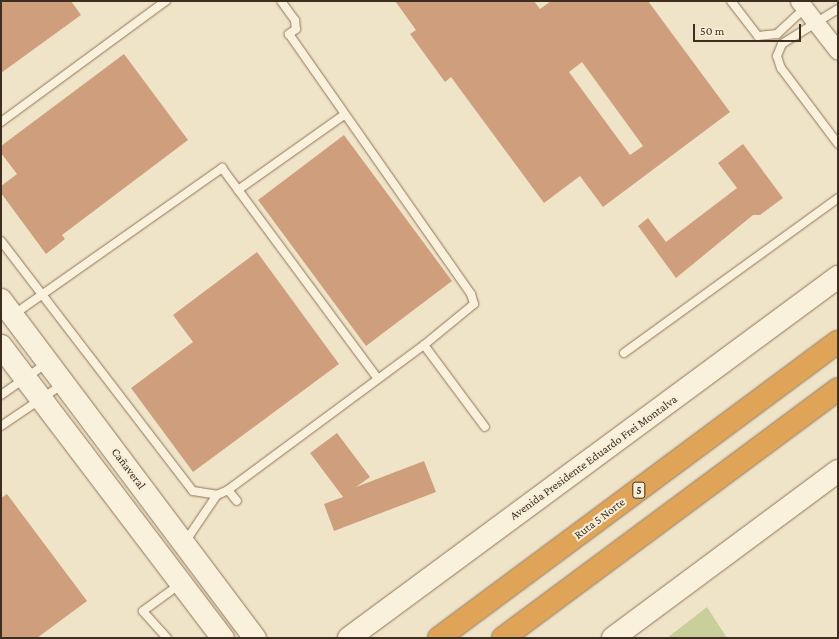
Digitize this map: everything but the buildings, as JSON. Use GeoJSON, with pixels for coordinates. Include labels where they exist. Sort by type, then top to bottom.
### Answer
{"type":"FeatureCollection","features":[{"type":"Feature","properties":{"kind":"highway","name":"Ruta 5 Norte"},"geometry":{"type":"LineString","coordinates":[[439,638],[838,342]]}},
{"type":"Feature","properties":{"kind":"highway"},"geometry":{"type":"LineString","coordinates":[[503,638],[838,389]]}},
{"type":"Feature","properties":{"kind":"main road","name":"Avenida Presidente Eduardo Frei Montalva"},"geometry":{"type":"LineString","coordinates":[[349,638],[362,631],[838,277]]}},
{"type":"Feature","properties":{"kind":"main road","name":"Cañaveral"},"geometry":{"type":"LineString","coordinates":[[7,308],[255,638]]}},
{"type":"Feature","properties":{"kind":"main road"},"geometry":{"type":"LineString","coordinates":[[1,346],[223,638]]}},
{"type":"Feature","properties":{"kind":"main road"},"geometry":{"type":"LineString","coordinates":[[613,638],[838,471]]}},
{"type":"Feature","properties":{"kind":"street"},"geometry":{"type":"LineString","coordinates":[[802,5],[838,51]]}},
{"type":"Feature","properties":{"kind":"lane"},"geometry":{"type":"LineString","coordinates":[[1,122],[166,1]]}},
{"type":"Feature","properties":{"kind":"lane"},"geometry":{"type":"LineString","coordinates":[[184,544],[217,495],[228,490],[424,346],[474,304],[471,294],[288,34],[296,29],[295,20],[281,1]]}},
{"type":"Feature","properties":{"kind":"lane"},"geometry":{"type":"LineString","coordinates":[[731,1],[758,36],[777,34],[802,5]]}},
{"type":"Feature","properties":{"kind":"lane"},"geometry":{"type":"LineString","coordinates":[[838,9],[782,44],[777,56],[781,68],[838,144]]}},
{"type":"Feature","properties":{"kind":"lane"},"geometry":{"type":"LineString","coordinates":[[238,190],[344,115]]}},
{"type":"Feature","properties":{"kind":"lane"},"geometry":{"type":"LineString","coordinates":[[7,308],[41,294],[222,168],[378,379]]}},
{"type":"Feature","properties":{"kind":"lane"},"geometry":{"type":"LineString","coordinates":[[624,353],[838,198]]}},
{"type":"Feature","properties":{"kind":"lane"},"geometry":{"type":"LineString","coordinates":[[1,241],[181,480],[193,491],[217,495]]}},
{"type":"Feature","properties":{"kind":"lane"},"geometry":{"type":"LineString","coordinates":[[424,346],[485,427]]}},
{"type":"Feature","properties":{"kind":"lane"},"geometry":{"type":"LineString","coordinates":[[1,395],[26,379],[48,362]]}},
{"type":"Feature","properties":{"kind":"lane"},"geometry":{"type":"LineString","coordinates":[[1,426],[63,384]]}},
{"type":"Feature","properties":{"kind":"lane"},"geometry":{"type":"LineString","coordinates":[[228,490],[237,501]]}},
{"type":"Feature","properties":{"kind":"lane"},"geometry":{"type":"LineString","coordinates":[[167,638],[143,611],[181,584]]}},
{"type":"Feature","properties":{"kind":"green space"},"geometry":{"type":"Polygon","coordinates":[[[707,607],[727,638],[667,638],[707,607]]]}}]}
